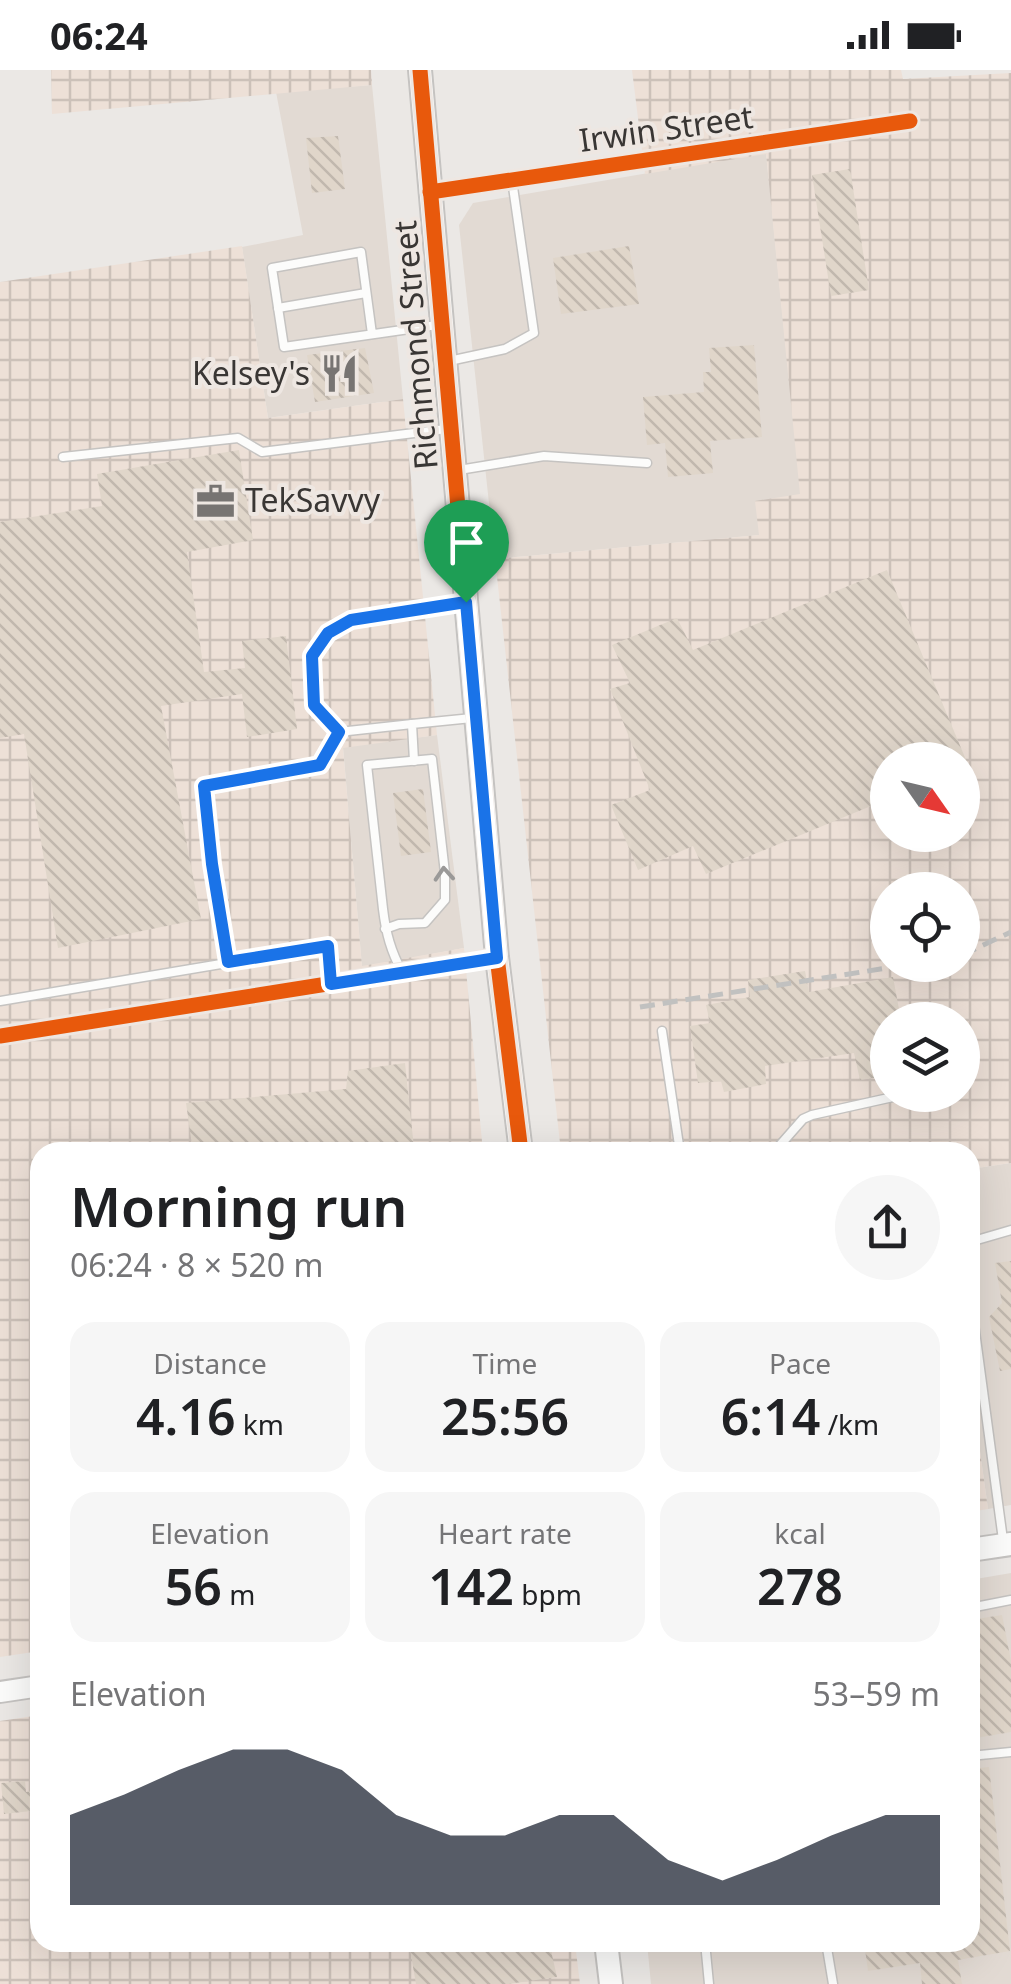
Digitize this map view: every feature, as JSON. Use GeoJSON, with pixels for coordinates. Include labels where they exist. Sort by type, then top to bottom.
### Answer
{"type":"FeatureCollection","features":[{"type":"Feature","properties":{"kind":"main road","name":"Richmond Street"},"geometry":{"type":"LineString","coordinates":[[420,70],[497,958],[520,1142]]}},
{"type":"Feature","properties":{"kind":"main road"},"geometry":{"type":"LineString","coordinates":[[980,1548],[1007,1544]]}},
{"type":"Feature","properties":{"kind":"main road"},"geometry":{"type":"LineString","coordinates":[[607,1952],[610,1984]]}},
{"type":"Feature","properties":{"kind":"street","name":"Irwin Street"},"geometry":{"type":"LineString","coordinates":[[430,192],[910,121]]}},
{"type":"Feature","properties":{"kind":"street"},"geometry":{"type":"LineString","coordinates":[[0,1036],[497,958]]}},
{"type":"Feature","properties":{"kind":"street"},"geometry":{"type":"LineString","coordinates":[[0,1692],[30,1688]]}},
{"type":"Feature","properties":{"kind":"lane"},"geometry":{"type":"LineString","coordinates":[[445,362],[505,349],[534,333],[512,180]]}},
{"type":"Feature","properties":{"kind":"lane"},"geometry":{"type":"LineString","coordinates":[[372,334],[360,252],[272,268],[284,347],[442,324]]}},
{"type":"Feature","properties":{"kind":"lane"},"geometry":{"type":"LineString","coordinates":[[278,308],[366,293]]}},
{"type":"Feature","properties":{"kind":"lane"},"geometry":{"type":"LineString","coordinates":[[63,458],[238,438],[262,452],[451,428]]}},
{"type":"Feature","properties":{"kind":"lane"},"geometry":{"type":"LineString","coordinates":[[454,471],[544,456],[646,463]]}},
{"type":"Feature","properties":{"kind":"lane"},"geometry":{"type":"LineString","coordinates":[[339,732],[314,705],[312,656],[328,633],[351,620],[466,602]]}},
{"type":"Feature","properties":{"kind":"lane"},"geometry":{"type":"LineString","coordinates":[[339,732],[476,717]]}},
{"type":"Feature","properties":{"kind":"lane"},"geometry":{"type":"LineString","coordinates":[[412,724],[414,760]]}},
{"type":"Feature","properties":{"kind":"lane"},"geometry":{"type":"LineString","coordinates":[[228,962],[204,786],[320,765],[339,732]]}},
{"type":"Feature","properties":{"kind":"lane"},"geometry":{"type":"LineString","coordinates":[[386,929],[425,923],[445,900],[432,759],[367,765],[386,929],[388,946],[402,972]]}},
{"type":"Feature","properties":{"kind":"lane"},"geometry":{"type":"LineString","coordinates":[[0,1000],[328,946],[331,984]]}},
{"type":"Feature","properties":{"kind":"lane"},"geometry":{"type":"LineString","coordinates":[[662,1031],[679,1142]]}},
{"type":"Feature","properties":{"kind":"lane"},"geometry":{"type":"LineString","coordinates":[[783,1142],[812,1115],[870,1102]]}},
{"type":"Feature","properties":{"kind":"lane"},"geometry":{"type":"LineString","coordinates":[[980,1239],[1011,1230]]}},
{"type":"Feature","properties":{"kind":"lane"},"geometry":{"type":"LineString","coordinates":[[980,1362],[1007,1544]]}},
{"type":"Feature","properties":{"kind":"lane"},"geometry":{"type":"LineString","coordinates":[[980,1606],[1011,1600]]}},
{"type":"Feature","properties":{"kind":"lane"},"geometry":{"type":"LineString","coordinates":[[980,1755],[1011,1752]]}},
{"type":"Feature","properties":{"kind":"lane"},"geometry":{"type":"LineString","coordinates":[[706,1952],[710,1984]]}},
{"type":"Feature","properties":{"kind":"lane"},"geometry":{"type":"LineString","coordinates":[[828,1952],[833,1984]]}},
{"type":"Feature","properties":{"kind":"shaded area"},"geometry":{"type":"Polygon","coordinates":[[[51,70],[371,70],[372,85],[52,114],[51,70]]]}},
{"type":"Feature","properties":{"kind":"shaded area"},"geometry":{"type":"Polygon","coordinates":[[[632,70],[901,70],[903,79],[1011,73],[1011,1163],[980,1168],[980,1142],[560,1142],[495,559],[759,535],[755,501],[800,494],[766,154],[645,174],[632,70]]]}},
{"type":"Feature","properties":{"kind":"shaded area"},"geometry":{"type":"Polygon","coordinates":[[[372,85],[403,399],[268,418],[242,247],[303,235],[276,92],[372,85]]]}},
{"type":"Feature","properties":{"kind":"shaded area"},"geometry":{"type":"Polygon","coordinates":[[[766,153],[801,495],[760,535],[495,559],[459,225],[473,203],[766,153]]]}},
{"type":"Feature","properties":{"kind":"shaded area"},"geometry":{"type":"Polygon","coordinates":[[[242,246],[268,418],[403,399],[437,735],[343,748],[362,966],[464,948],[482,1142],[30,1142],[30,1652],[0,1657],[0,282],[242,246]]]}},
{"type":"Feature","properties":{"kind":"shaded area"},"geometry":{"type":"Polygon","coordinates":[[[437,735],[464,948],[362,967],[343,747],[437,735]]]}},
{"type":"Feature","properties":{"kind":"shaded area"},"geometry":{"type":"Polygon","coordinates":[[[1011,1163],[1011,1505],[988,1509],[980,1451],[980,1168],[1011,1163]]]}},
{"type":"Feature","properties":{"kind":"shaded area"},"geometry":{"type":"Polygon","coordinates":[[[980,1451],[988,1509],[980,1510],[980,1451]]]}},
{"type":"Feature","properties":{"kind":"shaded area"},"geometry":{"type":"Polygon","coordinates":[[[1011,1573],[1011,1984],[651,1984],[648,1952],[980,1952],[980,1578],[1011,1573]]]}},
{"type":"Feature","properties":{"kind":"shaded area"},"geometry":{"type":"Polygon","coordinates":[[[30,1716],[30,1952],[576,1952],[580,1984],[0,1984],[0,1721],[30,1716]]]}},
{"type":"Feature","properties":{"kind":"building"},"geometry":{"type":"Polygon","coordinates":[[[338,136],[345,189],[312,193],[306,138],[338,136]]]}},
{"type":"Feature","properties":{"kind":"building"},"geometry":{"type":"Polygon","coordinates":[[[850,169],[869,290],[831,296],[812,175],[850,169]]]}},
{"type":"Feature","properties":{"kind":"building"},"geometry":{"type":"Polygon","coordinates":[[[629,246],[639,304],[561,314],[553,258],[629,246]]]}},
{"type":"Feature","properties":{"kind":"building"},"geometry":{"type":"Polygon","coordinates":[[[754,345],[762,437],[710,441],[713,473],[668,477],[665,443],[647,445],[643,397],[704,392],[703,372],[711,372],[709,348],[754,345]]]}},
{"type":"Feature","properties":{"kind":"building","name":"Kelsey's"},"geometry":{"type":"Polygon","coordinates":[[[365,348],[374,393],[315,402],[307,355],[365,348]]]}},
{"type":"Feature","properties":{"kind":"building"},"geometry":{"type":"Polygon","coordinates":[[[239,450],[253,540],[187,552],[204,672],[245,668],[242,641],[286,636],[297,729],[247,737],[242,694],[161,706],[201,919],[58,948],[24,734],[0,738],[0,522],[102,506],[97,474],[239,450]]]}},
{"type":"Feature","properties":{"kind":"building"},"geometry":{"type":"Polygon","coordinates":[[[887,570],[959,742],[870,742],[870,806],[706,874],[693,846],[638,870],[611,805],[650,790],[610,689],[630,683],[612,645],[677,618],[693,650],[887,570]]]}},
{"type":"Feature","properties":{"kind":"building"},"geometry":{"type":"Polygon","coordinates":[[[423,789],[431,852],[401,856],[393,793],[423,789]]]}},
{"type":"Feature","properties":{"kind":"building"},"geometry":{"type":"Polygon","coordinates":[[[805,971],[809,992],[870,981],[894,982],[898,1002],[870,1002],[870,1079],[860,1080],[854,1053],[765,1066],[766,1084],[724,1092],[721,1081],[698,1083],[690,1026],[710,1023],[706,1005],[750,997],[748,980],[805,971]]]}},
{"type":"Feature","properties":{"kind":"building"},"geometry":{"type":"Polygon","coordinates":[[[405,1063],[413,1142],[192,1142],[186,1103],[346,1089],[348,1071],[405,1063]]]}},
{"type":"Feature","properties":{"kind":"building"},"geometry":{"type":"Polygon","coordinates":[[[1011,1261],[1011,1369],[1000,1371],[989,1317],[1002,1303],[995,1263],[1011,1261]]]}},
{"type":"Feature","properties":{"kind":"building"},"geometry":{"type":"Polygon","coordinates":[[[1002,1615],[1011,1661],[1011,1732],[980,1737],[980,1618],[1002,1615]]]}},
{"type":"Feature","properties":{"kind":"building"},"geometry":{"type":"Polygon","coordinates":[[[989,1767],[1010,1951],[958,1960],[962,1984],[922,1984],[920,1963],[868,1971],[865,1952],[980,1952],[980,1768],[989,1767]]]}},
{"type":"Feature","properties":{"kind":"building"},"geometry":{"type":"Polygon","coordinates":[[[25,1781],[26,1792],[30,1791],[30,1811],[4,1814],[1,1783],[25,1781]]]}},
{"type":"Feature","properties":{"kind":"building"},"geometry":{"type":"Polygon","coordinates":[[[411,1952],[551,1952],[557,1977],[508,1984],[416,1984],[411,1952]]]}},
{"type":"Feature","properties":{"kind":"railway"},"geometry":{"type":"LineString","coordinates":[[980,947],[1011,932]]}},
{"type":"Feature","properties":{"kind":"railway"},"geometry":{"type":"LineString","coordinates":[[640,1007],[870,971]]}},
{"type":"Feature","properties":{"kind":"cycle path"},"geometry":{"type":"LineString","coordinates":[[420,70],[497,957],[520,1142]]}},
{"type":"Feature","properties":{"kind":"cycle path"},"geometry":{"type":"LineString","coordinates":[[430,192],[910,121]]}},
{"type":"Feature","properties":{"kind":"cycle path"},"geometry":{"type":"LineString","coordinates":[[0,1036],[497,957]]}},
{"type":"Feature","properties":{"kind":"place","name":"Kelsey's"},"geometry":{"type":"Point","coordinates":[340,374]}},
{"type":"Feature","properties":{"kind":"place","name":"TekSavvy"},"geometry":{"type":"Point","coordinates":[215,501]}},
{"type":"Feature","properties":{"kind":"route"},"geometry":{"type":"LineString","coordinates":[[466,602],[497,958],[331,984],[328,946],[228,962],[204,786],[320,765],[339,732],[314,705],[312,656],[328,633],[351,620],[466,602]]}}]}
